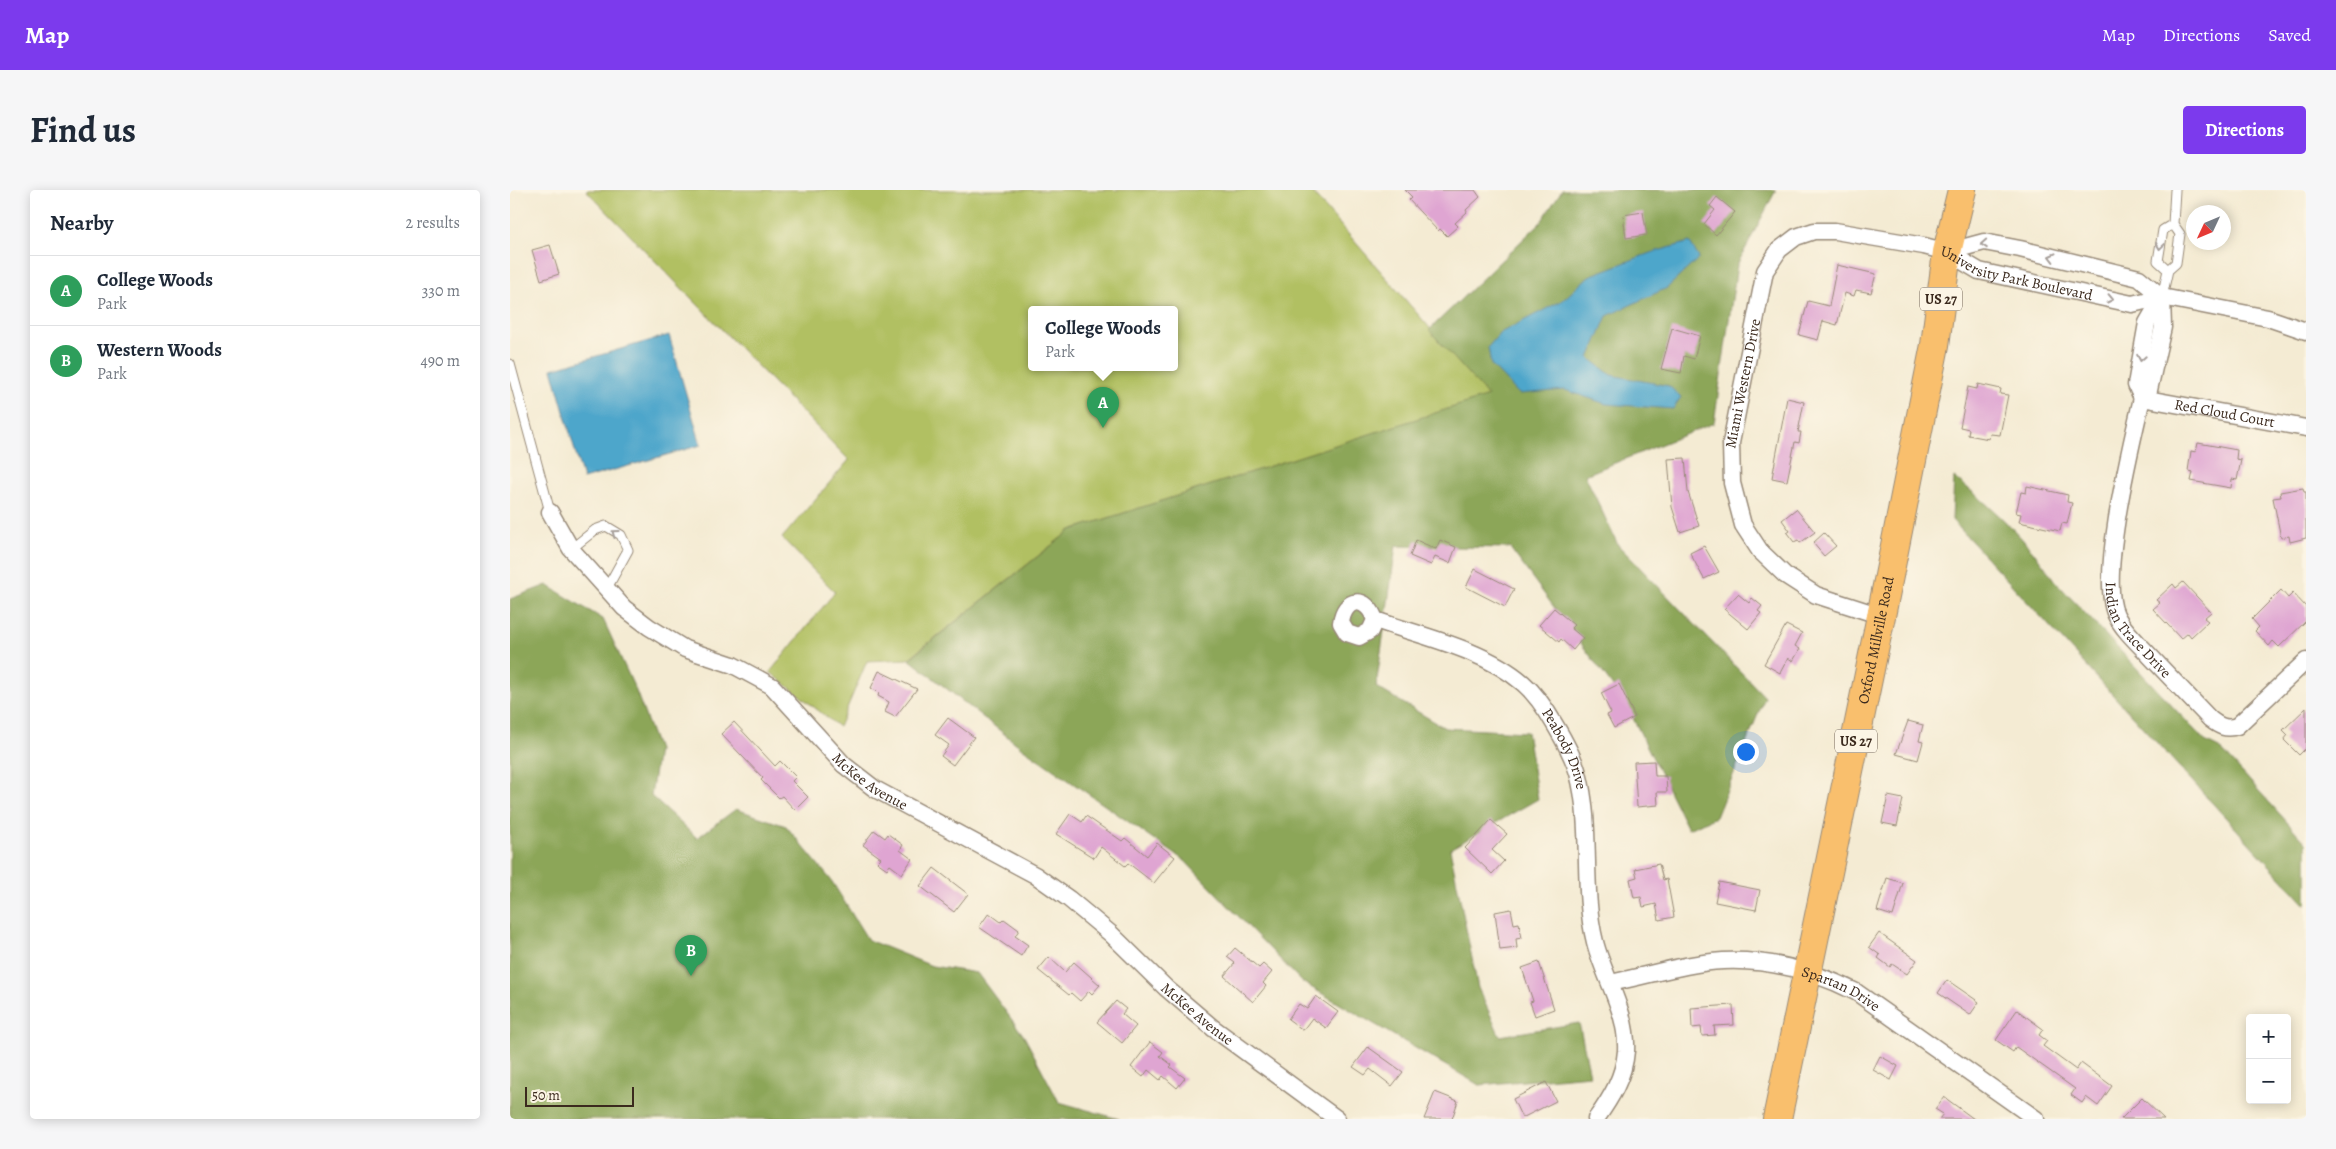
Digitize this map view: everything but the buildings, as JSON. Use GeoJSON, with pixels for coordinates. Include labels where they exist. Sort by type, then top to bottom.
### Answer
{"type":"FeatureCollection","features":[{"type":"Feature","properties":{"kind":"highway","name":"Oxford Millville Road"},"geometry":{"type":"LineString","coordinates":[[1777,1119],[1881,616],[1934,345],[1947,252],[1962,190]]}},
{"type":"Feature","properties":{"kind":"street","name":"Miami Western Drive"},"geometry":{"type":"LineString","coordinates":[[1881,616],[1816,594],[1785,575],[1760,551],[1743,525],[1732,484],[1731,443],[1766,271],[1779,250],[1796,237],[1814,231],[1836,231],[1924,246],[1947,252]]}},
{"type":"Feature","properties":{"kind":"street","name":"University Park Boulevard"},"geometry":{"type":"LineString","coordinates":[[1947,252],[1984,242],[2020,249],[2139,278],[2162,296],[2268,318],[2306,331]]}},
{"type":"Feature","properties":{"kind":"street","name":"University Park Boulevard"},"geometry":{"type":"LineString","coordinates":[[1947,252],[1979,271],[2132,304],[2162,296]]}},
{"type":"Feature","properties":{"kind":"street","name":"Indian Trace Drive"},"geometry":{"type":"LineString","coordinates":[[2162,296],[2147,323],[2136,385],[2142,398],[2123,487],[2109,578],[2111,598],[2116,615],[2130,635],[2210,720],[2218,726],[2229,729],[2237,726],[2306,661]]}},
{"type":"Feature","properties":{"kind":"street","name":"Red Cloud Court"},"geometry":{"type":"LineString","coordinates":[[2142,398],[2306,428]]}},
{"type":"Feature","properties":{"kind":"street","name":"McKee Avenue"},"geometry":{"type":"LineString","coordinates":[[550,512],[571,548],[624,608],[649,627],[685,649],[733,665],[772,686],[844,765],[875,789],[1035,875],[1070,898],[1111,934],[1166,988],[1213,1028],[1337,1119]]}},
{"type":"Feature","properties":{"kind":"street","name":"Peabody Drive"},"geometry":{"type":"LineString","coordinates":[[1375,620],[1475,654],[1523,683],[1545,708],[1565,742],[1578,773],[1585,815],[1588,903],[1595,943],[1610,983]]}},
{"type":"Feature","properties":{"kind":"street","name":"Spartan Drive"},"geometry":{"type":"LineString","coordinates":[[1610,983],[1723,961],[1778,966],[1834,981],[1856,992],[2036,1119]]}},
{"type":"Feature","properties":{"kind":"street"},"geometry":{"type":"LineString","coordinates":[[1596,1119],[1617,1088],[1626,1050],[1621,1014],[1610,983]]}},
{"type":"Feature","properties":{"kind":"lane"},"geometry":{"type":"LineString","coordinates":[[2162,296],[2168,270],[2176,263],[2180,234],[2173,224],[2175,190]]}},
{"type":"Feature","properties":{"kind":"lane"},"geometry":{"type":"LineString","coordinates":[[2168,270],[2158,261],[2163,230],[2173,224]]}},
{"type":"Feature","properties":{"kind":"lane","name":"McKee Avenue"},"geometry":{"type":"LineString","coordinates":[[510,364],[550,512]]}},
{"type":"Feature","properties":{"kind":"lane"},"geometry":{"type":"LineString","coordinates":[[571,548],[595,530],[606,526],[621,535],[628,550],[607,588]]}},
{"type":"Feature","properties":{"kind":"green space"},"geometry":{"type":"Polygon","coordinates":[[[586,190],[1310,190],[1489,396],[1071,530],[908,659],[867,661],[839,727],[770,672],[835,592],[782,538],[849,460],[586,190]]]}},
{"type":"Feature","properties":{"kind":"green space"},"geometry":{"type":"Polygon","coordinates":[[[1562,190],[1776,190],[1737,265],[1714,423],[1585,475],[1618,545],[1765,697],[1716,817],[1688,829],[1626,704],[1510,548],[1396,546],[1376,687],[1445,728],[1527,732],[1538,799],[1450,849],[1478,988],[1500,1036],[1579,1023],[1590,1075],[1479,1085],[1302,982],[1185,861],[1022,748],[909,659],[1071,530],[1488,396],[1429,330],[1541,222],[1562,190]]]}},
{"type":"Feature","properties":{"kind":"green space"},"geometry":{"type":"Polygon","coordinates":[[[1954,477],[2009,525],[2054,580],[2205,741],[2221,749],[2306,843],[2306,905],[1952,520],[1954,477]]]}},
{"type":"Feature","properties":{"kind":"green space"},"geometry":{"type":"Polygon","coordinates":[[[547,585],[603,619],[636,691],[658,750],[651,796],[697,838],[736,809],[786,826],[831,880],[868,940],[932,966],[977,973],[1024,1036],[1059,1102],[1119,1119],[510,1119],[510,599],[547,585]]]}},
{"type":"Feature","properties":{"kind":"water"},"geometry":{"type":"Polygon","coordinates":[[[1690,242],[1699,258],[1667,288],[1607,316],[1589,358],[1611,375],[1669,386],[1681,397],[1673,409],[1606,404],[1565,390],[1519,394],[1491,365],[1488,347],[1500,333],[1563,300],[1589,276],[1650,253],[1690,242]]]}},
{"type":"Feature","properties":{"kind":"water"},"geometry":{"type":"Polygon","coordinates":[[[669,335],[701,445],[583,479],[552,369],[669,335]]]}},
{"type":"Feature","properties":{"kind":"place","name":"College Woods"},"geometry":{"type":"Point","coordinates":[1103,428]}},
{"type":"Feature","properties":{"kind":"place","name":"Western Woods"},"geometry":{"type":"Point","coordinates":[691,976]}}]}
